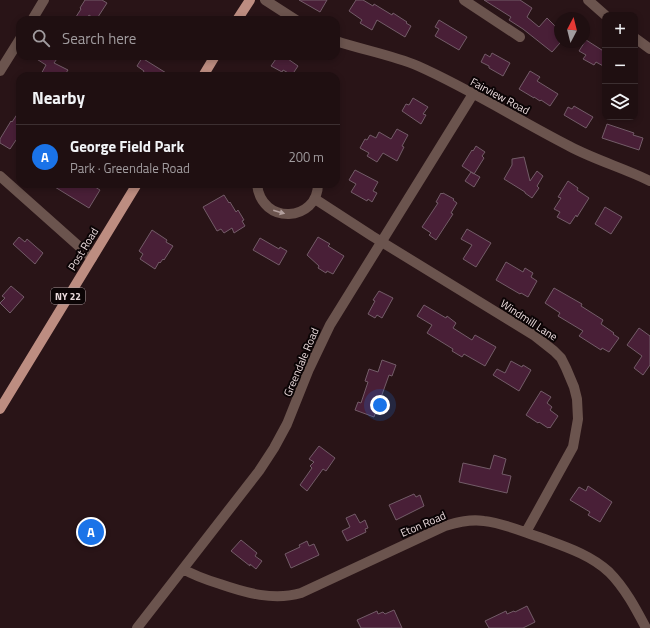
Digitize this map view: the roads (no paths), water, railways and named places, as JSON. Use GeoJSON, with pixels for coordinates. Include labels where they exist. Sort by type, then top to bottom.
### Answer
{"type":"FeatureCollection","features":[{"type":"Feature","properties":{"kind":"main road"},"geometry":{"type":"LineString","coordinates":[[240,16],[250,0]]}},
{"type":"Feature","properties":{"kind":"main road"},"geometry":{"type":"LineString","coordinates":[[205,72],[213,60]]}},
{"type":"Feature","properties":{"kind":"main road","name":"Post Road"},"geometry":{"type":"LineString","coordinates":[[0,409],[135,188]]}},
{"type":"Feature","properties":{"kind":"street"},"geometry":{"type":"LineString","coordinates":[[34,16],[44,0]]}},
{"type":"Feature","properties":{"kind":"street"},"geometry":{"type":"LineString","coordinates":[[265,0],[290,16]]}},
{"type":"Feature","properties":{"kind":"street"},"geometry":{"type":"LineString","coordinates":[[464,0],[520,37]]}},
{"type":"Feature","properties":{"kind":"street"},"geometry":{"type":"LineString","coordinates":[[588,0],[602,12]]}},
{"type":"Feature","properties":{"kind":"street"},"geometry":{"type":"LineString","coordinates":[[638,40],[650,49]]}},
{"type":"Feature","properties":{"kind":"street","name":"Fairview Road"},"geometry":{"type":"LineString","coordinates":[[340,42],[412,64],[473,94],[570,147],[633,172],[650,181]]}},
{"type":"Feature","properties":{"kind":"street"},"geometry":{"type":"LineString","coordinates":[[0,71],[16,45]]}},
{"type":"Feature","properties":{"kind":"street","name":"Greendale Road"},"geometry":{"type":"LineString","coordinates":[[137,628],[259,471],[274,448],[288,424],[309,369],[330,324],[473,94]]}},
{"type":"Feature","properties":{"kind":"street"},"geometry":{"type":"LineString","coordinates":[[0,176],[92,258]]}},
{"type":"Feature","properties":{"kind":"street"},"geometry":{"type":"LineString","coordinates":[[258,188],[260,199],[265,205],[273,211],[285,214],[296,213],[305,209],[314,199],[318,188]]}},
{"type":"Feature","properties":{"kind":"street","name":"Windmill Lane"},"geometry":{"type":"LineString","coordinates":[[314,199],[535,336],[561,358],[574,387],[577,399],[578,418],[573,447],[526,532]]}},
{"type":"Feature","properties":{"kind":"street","name":"Eton Road"},"geometry":{"type":"LineString","coordinates":[[183,569],[193,575],[246,593],[282,597],[301,593],[445,526],[462,521],[483,521],[500,524],[526,532],[584,554],[609,572],[625,592],[646,628]]}},
{"type":"Feature","properties":{"kind":"place","name":"George Field Park"},"geometry":{"type":"Point","coordinates":[91,532]}}]}
